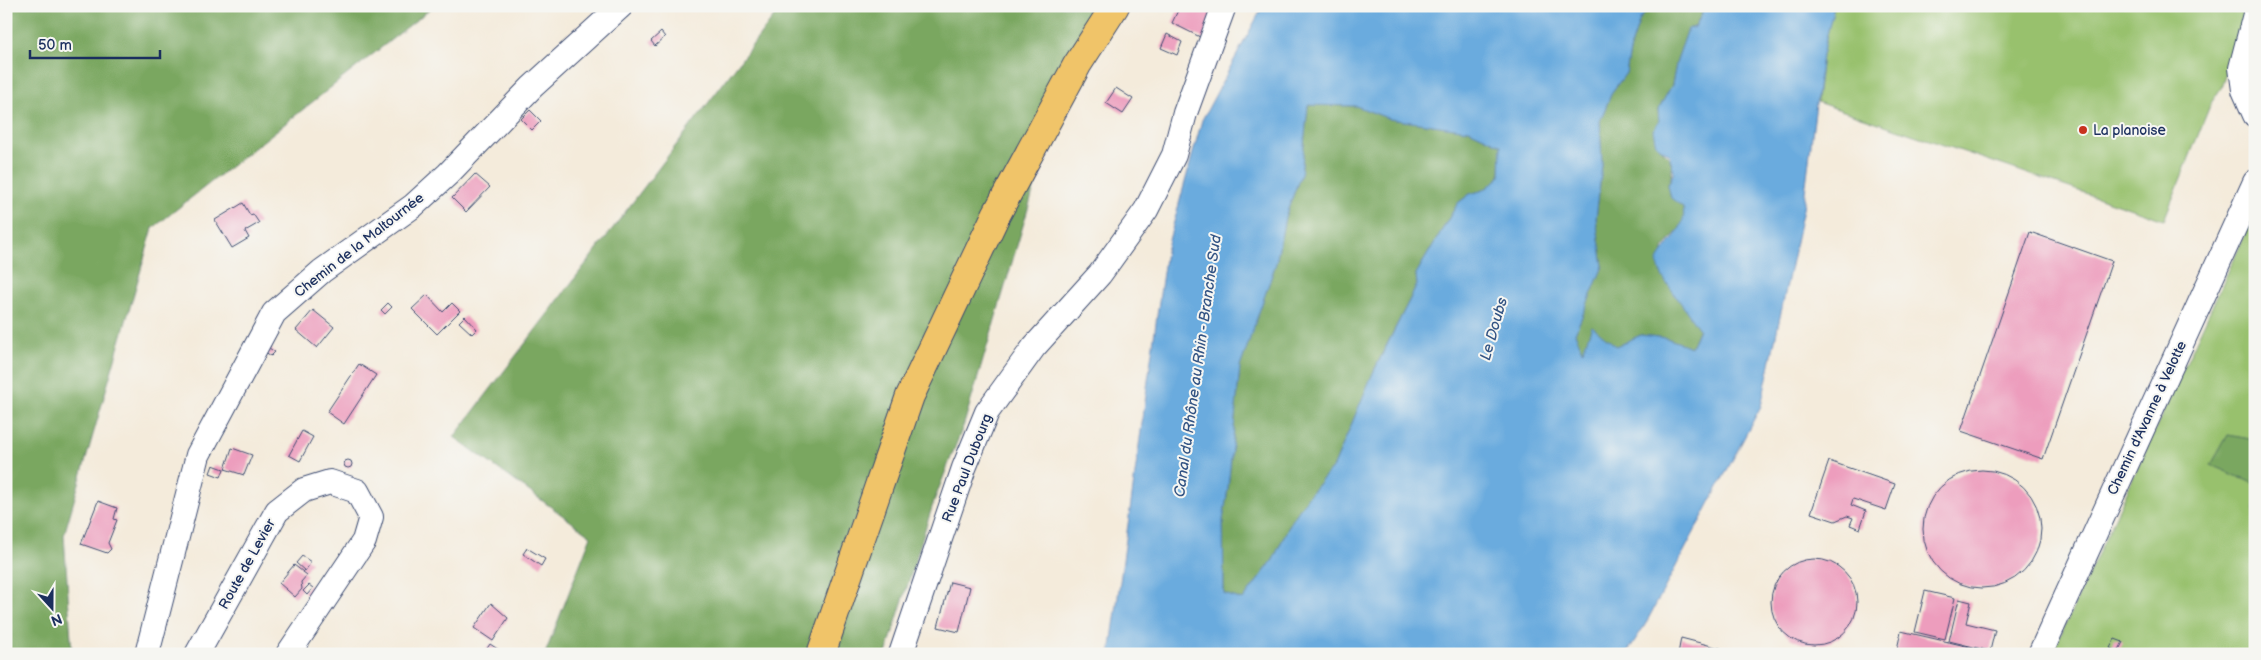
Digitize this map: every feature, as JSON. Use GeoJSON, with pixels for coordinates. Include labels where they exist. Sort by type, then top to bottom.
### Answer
{"type":"FeatureCollection","features":[{"type":"Feature","properties":{"kind":"main road"},"geometry":{"type":"LineString","coordinates":[[820,654],[910,396],[996,215],[1077,65],[1115,6]]}},
{"type":"Feature","properties":{"kind":"street","name":"Chemin de la Maltournée"},"geometry":{"type":"LineString","coordinates":[[147,654],[198,455],[274,313],[322,271],[420,200],[448,174],[532,87],[621,6]]}},
{"type":"Feature","properties":{"kind":"street","name":"Rue Paul Dubourg"},"geometry":{"type":"LineString","coordinates":[[901,654],[964,468],[988,412],[1034,347],[1100,274],[1146,210],[1174,155],[1186,113],[1224,6]]}},
{"type":"Feature","properties":{"kind":"street"},"geometry":{"type":"LineString","coordinates":[[2255,14],[2241,68],[2244,90],[2255,115]]}},
{"type":"Feature","properties":{"kind":"street","name":"Chemin d'Avanne à Velotte"},"geometry":{"type":"LineString","coordinates":[[2040,654],[2255,182]]}},
{"type":"Feature","properties":{"kind":"street","name":"Route de Levier"},"geometry":{"type":"LineString","coordinates":[[197,654],[276,511],[304,490],[330,482],[357,491],[371,517],[364,541],[288,654]]}},
{"type":"Feature","properties":{"kind":"green space"},"geometry":{"type":"Polygon","coordinates":[[[6,6],[434,6],[153,228],[64,535],[72,654],[6,654],[6,6]]]}},
{"type":"Feature","properties":{"kind":"green space"},"geometry":{"type":"Polygon","coordinates":[[[782,6],[1094,6],[1083,24],[964,424],[934,501],[886,654],[545,654],[591,536],[454,437],[782,6]]]}},
{"type":"Feature","properties":{"kind":"green space"},"geometry":{"type":"Polygon","coordinates":[[[1651,6],[1702,6],[1702,14],[1694,27],[1688,29],[1677,60],[1672,85],[1658,110],[1660,121],[1656,145],[1666,154],[1671,162],[1672,172],[1668,185],[1683,207],[1685,216],[1683,224],[1663,249],[1662,276],[1699,328],[1691,347],[1666,338],[1641,335],[1616,346],[1583,352],[1575,333],[1603,266],[1596,219],[1602,165],[1600,121],[1612,92],[1626,73],[1631,46],[1640,19],[1651,6]]]}},
{"type":"Feature","properties":{"kind":"green space","name":"La planoise"},"geometry":{"type":"Polygon","coordinates":[[[1834,6],[2248,6],[2221,88],[2211,103],[2164,220],[1817,102],[1822,55],[1834,6]]]}},
{"type":"Feature","properties":{"kind":"green space"},"geometry":{"type":"Polygon","coordinates":[[[1308,105],[1356,106],[1390,119],[1469,130],[1501,145],[1500,177],[1484,190],[1470,194],[1458,203],[1416,274],[1417,285],[1376,366],[1334,466],[1309,495],[1290,524],[1273,560],[1243,600],[1224,594],[1223,520],[1240,367],[1276,263],[1285,217],[1301,174],[1308,105]]]}},
{"type":"Feature","properties":{"kind":"green space"},"geometry":{"type":"Polygon","coordinates":[[[2255,213],[2255,440],[2228,435],[2211,465],[2255,484],[2255,654],[2052,654],[2255,213]]]}},
{"type":"Feature","properties":{"kind":"green space"},"geometry":{"type":"Polygon","coordinates":[[[2228,435],[2255,440],[2255,484],[2211,465],[2228,435]]]}},
{"type":"Feature","properties":{"kind":"water"},"geometry":{"type":"Polygon","coordinates":[[[1263,6],[1651,6],[1640,19],[1631,46],[1626,73],[1612,92],[1600,121],[1602,165],[1596,219],[1603,266],[1575,333],[1583,351],[1592,326],[1616,346],[1641,335],[1666,338],[1691,347],[1699,329],[1662,276],[1657,262],[1675,236],[1684,215],[1683,207],[1671,198],[1668,185],[1674,172],[1669,154],[1656,145],[1653,130],[1659,121],[1658,110],[1672,85],[1677,60],[1688,29],[1695,27],[1702,14],[1702,6],[1834,6],[1822,55],[1803,209],[1761,406],[1645,625],[1626,654],[1110,654],[1166,251],[1202,120],[1263,6]],[[1308,105],[1301,174],[1285,217],[1276,263],[1240,367],[1223,520],[1224,594],[1243,600],[1273,560],[1290,524],[1309,495],[1334,466],[1373,373],[1417,285],[1416,274],[1458,203],[1470,194],[1484,190],[1500,177],[1501,145],[1469,130],[1390,119],[1356,106],[1308,105]]]}},
{"type":"Feature","properties":{"kind":"building"},"geometry":{"type":"Polygon","coordinates":[[[1180,6],[1215,6],[1204,39],[1172,23],[1180,6]]]}},
{"type":"Feature","properties":{"kind":"building"},"geometry":{"type":"Polygon","coordinates":[[[661,32],[665,37],[655,46],[651,41],[661,32]]]}},
{"type":"Feature","properties":{"kind":"building"},"geometry":{"type":"Polygon","coordinates":[[[1167,34],[1182,42],[1177,55],[1161,48],[1167,34]]]}},
{"type":"Feature","properties":{"kind":"building"},"geometry":{"type":"Polygon","coordinates":[[[1116,88],[1133,99],[1123,114],[1106,103],[1116,88]]]}},
{"type":"Feature","properties":{"kind":"building"},"geometry":{"type":"Polygon","coordinates":[[[530,110],[541,121],[532,130],[521,119],[530,110]]]}},
{"type":"Feature","properties":{"kind":"building"},"geometry":{"type":"Polygon","coordinates":[[[475,174],[490,187],[466,212],[452,198],[475,174]]]}},
{"type":"Feature","properties":{"kind":"building"},"geometry":{"type":"Polygon","coordinates":[[[243,203],[250,215],[253,214],[259,223],[245,231],[249,238],[232,248],[215,220],[243,203]]]}},
{"type":"Feature","properties":{"kind":"building"},"geometry":{"type":"Polygon","coordinates":[[[2030,232],[2112,261],[2043,459],[1961,431],[2030,232]]]}},
{"type":"Feature","properties":{"kind":"building"},"geometry":{"type":"Polygon","coordinates":[[[427,295],[443,312],[452,303],[460,311],[437,334],[412,309],[427,295]]]}},
{"type":"Feature","properties":{"kind":"building"},"geometry":{"type":"Polygon","coordinates":[[[388,303],[392,307],[385,314],[381,310],[388,303]]]}},
{"type":"Feature","properties":{"kind":"building"},"geometry":{"type":"Polygon","coordinates":[[[313,310],[334,327],[317,348],[296,330],[313,310]]]}},
{"type":"Feature","properties":{"kind":"building"},"geometry":{"type":"Polygon","coordinates":[[[465,316],[477,329],[472,334],[459,322],[465,316]]]}},
{"type":"Feature","properties":{"kind":"building"},"geometry":{"type":"Polygon","coordinates":[[[269,344],[271,346],[269,348],[275,352],[271,356],[264,351],[269,344]]]}},
{"type":"Feature","properties":{"kind":"building"},"geometry":{"type":"Polygon","coordinates":[[[359,364],[376,375],[344,424],[327,412],[359,364]]]}},
{"type":"Feature","properties":{"kind":"building"},"geometry":{"type":"Polygon","coordinates":[[[302,431],[313,437],[300,461],[289,455],[302,431]]]}},
{"type":"Feature","properties":{"kind":"building"},"geometry":{"type":"Polygon","coordinates":[[[232,448],[252,455],[244,475],[225,469],[232,448]]]}},
{"type":"Feature","properties":{"kind":"building"},"geometry":{"type":"Polygon","coordinates":[[[348,460],[352,464],[348,468],[344,464],[348,460]]]}},
{"type":"Feature","properties":{"kind":"building"},"geometry":{"type":"Polygon","coordinates":[[[1829,461],[1895,484],[1886,510],[1853,499],[1851,505],[1866,511],[1860,529],[1850,525],[1853,518],[1847,516],[1835,521],[1811,513],[1829,461]]]}},
{"type":"Feature","properties":{"kind":"building"},"geometry":{"type":"Polygon","coordinates":[[[213,465],[224,469],[221,477],[210,473],[213,465]]]}},
{"type":"Feature","properties":{"kind":"building"},"geometry":{"type":"Polygon","coordinates":[[[1982,470],[2004,475],[2015,480],[2031,496],[2036,507],[2041,529],[2036,551],[2031,562],[2015,578],[2004,583],[1982,588],[1960,583],[1949,578],[1933,562],[1928,551],[1923,529],[1928,507],[1933,496],[1949,480],[1960,475],[1982,470]]]}},
{"type":"Feature","properties":{"kind":"building"},"geometry":{"type":"Polygon","coordinates":[[[98,501],[117,508],[114,519],[117,520],[108,543],[111,549],[107,553],[81,544],[98,501]]]}},
{"type":"Feature","properties":{"kind":"building"},"geometry":{"type":"Polygon","coordinates":[[[527,548],[545,559],[541,566],[523,554],[527,548]]]}},
{"type":"Feature","properties":{"kind":"building"},"geometry":{"type":"Polygon","coordinates":[[[302,556],[311,562],[305,571],[296,563],[302,556]]]}},
{"type":"Feature","properties":{"kind":"building"},"geometry":{"type":"Polygon","coordinates":[[[1814,559],[1830,563],[1844,572],[1853,586],[1857,602],[1853,618],[1844,632],[1830,641],[1814,645],[1798,641],[1784,632],[1775,618],[1771,602],[1775,586],[1784,572],[1798,563],[1814,559]]]}},
{"type":"Feature","properties":{"kind":"building"},"geometry":{"type":"Polygon","coordinates":[[[294,565],[307,575],[301,582],[302,589],[295,597],[279,583],[294,565]]]}},
{"type":"Feature","properties":{"kind":"building"},"geometry":{"type":"Polygon","coordinates":[[[950,582],[970,587],[959,632],[938,627],[950,582]]]}},
{"type":"Feature","properties":{"kind":"building"},"geometry":{"type":"Polygon","coordinates":[[[309,585],[313,588],[307,595],[303,591],[309,585]]]}},
{"type":"Feature","properties":{"kind":"building"},"geometry":{"type":"Polygon","coordinates":[[[1925,591],[1955,598],[1945,639],[1915,632],[1925,591]]]}},
{"type":"Feature","properties":{"kind":"building"},"geometry":{"type":"Polygon","coordinates":[[[1959,599],[1971,602],[1966,623],[1995,630],[1990,651],[1949,641],[1959,599]]]}},
{"type":"Feature","properties":{"kind":"building"},"geometry":{"type":"Polygon","coordinates":[[[491,603],[508,618],[493,641],[474,628],[491,603]]]}},
{"type":"Feature","properties":{"kind":"building"},"geometry":{"type":"Polygon","coordinates":[[[1901,631],[1996,653],[1996,654],[1896,654],[1901,631]]]}},
{"type":"Feature","properties":{"kind":"building"},"geometry":{"type":"Polygon","coordinates":[[[1681,638],[1739,653],[1739,654],[1678,654],[1681,638]]]}},
{"type":"Feature","properties":{"kind":"building"},"geometry":{"type":"Polygon","coordinates":[[[2115,639],[2123,642],[2118,652],[2110,648],[2115,639]]]}},
{"type":"Feature","properties":{"kind":"building"},"geometry":{"type":"Polygon","coordinates":[[[490,644],[502,652],[500,654],[484,653],[490,644]]]}},
{"type":"Feature","properties":{"kind":"place","name":"La planoise"},"geometry":{"type":"Point","coordinates":[2083,130]}},
{"type":"Feature","properties":{"kind":"water label","name":"Le Doubs"},"geometry":{"type":"Point","coordinates":[1494,329]}},
{"type":"Feature","properties":{"kind":"water label","name":"Canal du Rhône au Rhin - Branche Sud"},"geometry":{"type":"Point","coordinates":[1198,366]}}]}
